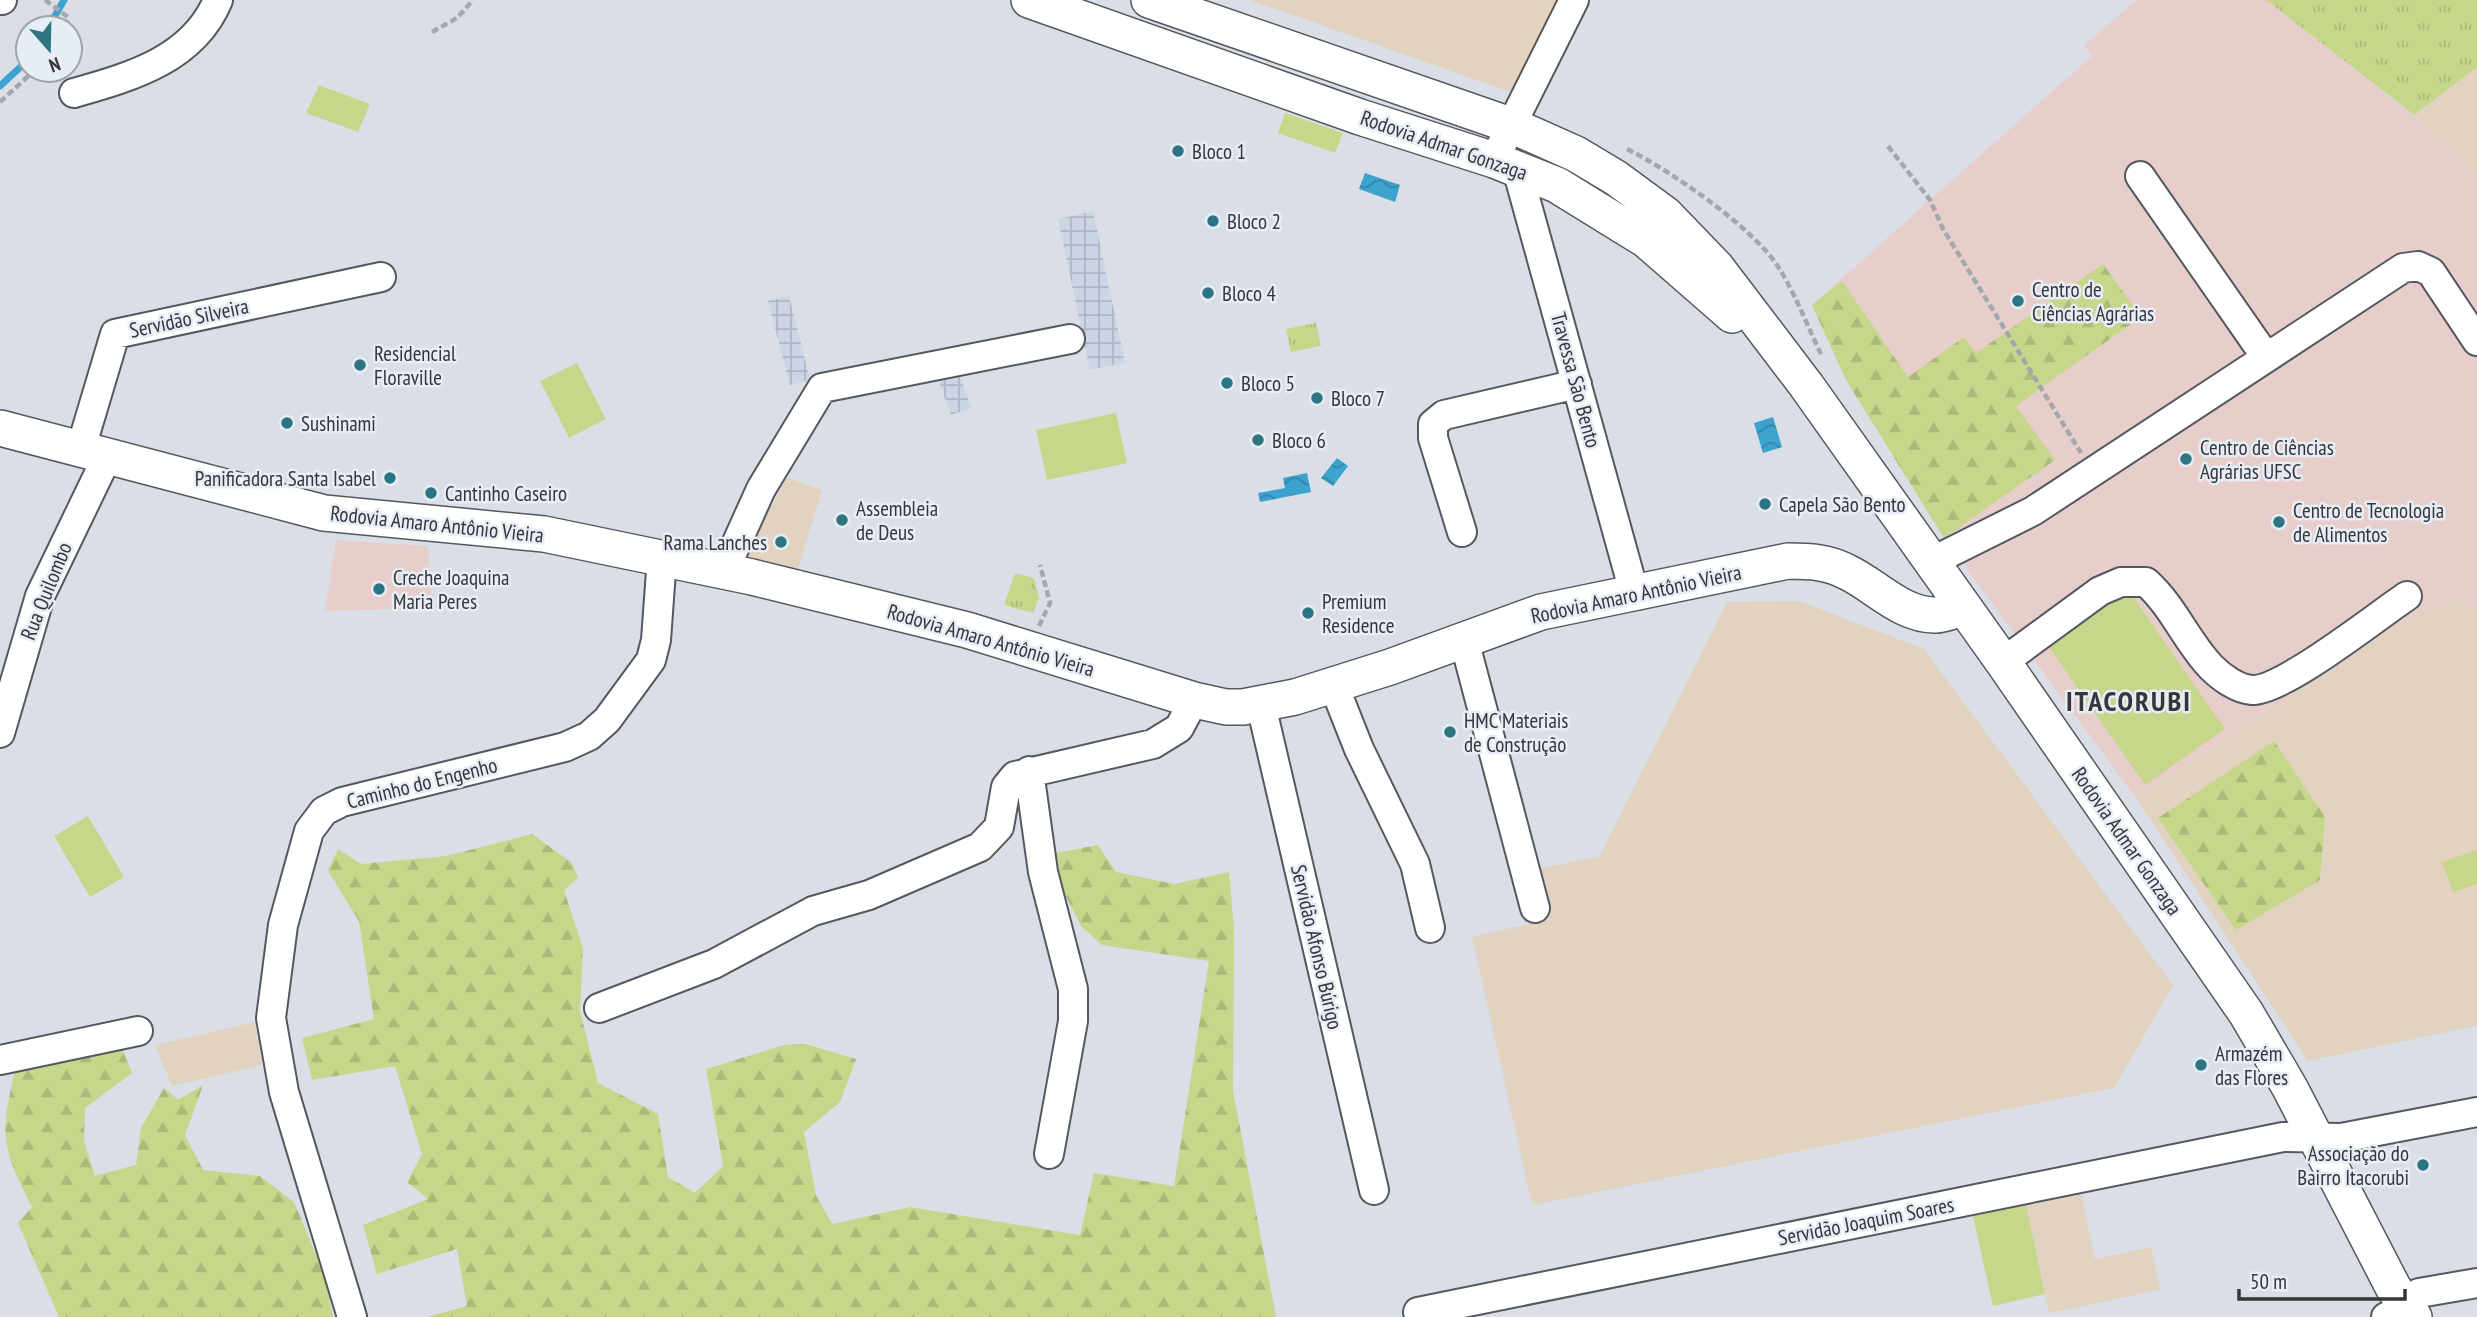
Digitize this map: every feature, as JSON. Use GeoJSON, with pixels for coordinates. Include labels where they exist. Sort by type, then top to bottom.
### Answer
{"type":"FeatureCollection","features":[{"type":"Feature","properties":{"kind":"main road","name":"Rodovia Admar Gonzaga"},"geometry":{"type":"LineString","coordinates":[[1029,0],[1348,113],[1506,164],[1591,204],[1646,240],[1703,287],[1806,385]]}},
{"type":"Feature","properties":{"kind":"main road","name":"Rodovia Admar Gonzaga"},"geometry":{"type":"LineString","coordinates":[[1149,0],[1513,125],[1576,155],[1616,178],[1665,214],[1717,268],[1806,385],[2246,1013],[2315,1136],[2402,1314]]}},
{"type":"Feature","properties":{"kind":"main road","name":"Rodovia Amaro Antônio Vieira"},"geometry":{"type":"LineString","coordinates":[[0,428],[276,503],[324,513],[544,534],[724,571],[902,613],[1027,648],[1194,700],[1226,707],[1261,705],[1334,686],[1541,612],[1788,561],[1821,562],[1849,572],[1878,593],[1912,610],[1936,615],[1962,608]]}},
{"type":"Feature","properties":{"kind":"street"},"geometry":{"type":"LineString","coordinates":[[74,93],[130,77],[168,58],[196,33],[218,0]]}},
{"type":"Feature","properties":{"kind":"street"},"geometry":{"type":"LineString","coordinates":[[1506,164],[1513,125],[1574,0]]}},
{"type":"Feature","properties":{"kind":"street","name":"Travessa São Bento"},"geometry":{"type":"LineString","coordinates":[[1506,164],[1577,384],[1634,592]]}},
{"type":"Feature","properties":{"kind":"street"},"geometry":{"type":"LineString","coordinates":[[2140,176],[2266,357]]}},
{"type":"Feature","properties":{"kind":"street"},"geometry":{"type":"LineString","coordinates":[[1931,562],[2033,511],[2403,268],[2418,266],[2431,272],[2477,341]]}},
{"type":"Feature","properties":{"kind":"street","name":"Servidão Silveira"},"geometry":{"type":"LineString","coordinates":[[94,452],[115,334],[381,277]]}},
{"type":"Feature","properties":{"kind":"street"},"geometry":{"type":"LineString","coordinates":[[724,571],[761,489],[822,388],[1070,339]]}},
{"type":"Feature","properties":{"kind":"street"},"geometry":{"type":"LineString","coordinates":[[1462,532],[1433,438],[1433,424],[1444,415],[1577,384]]}},
{"type":"Feature","properties":{"kind":"street","name":"Rua Quilombo"},"geometry":{"type":"LineString","coordinates":[[0,733],[40,596],[94,452]]}},
{"type":"Feature","properties":{"kind":"street","name":"Caminho do Engenho"},"geometry":{"type":"LineString","coordinates":[[352,1317],[284,1092],[271,1018],[283,925],[309,831],[324,811],[342,802],[565,747],[589,736],[607,720],[652,660],[662,557]]}},
{"type":"Feature","properties":{"kind":"street"},"geometry":{"type":"LineString","coordinates":[[2003,663],[2100,591],[2121,582],[2146,582],[2164,598],[2209,665],[2226,680],[2252,690],[2280,682],[2407,596]]}},
{"type":"Feature","properties":{"kind":"street"},"geometry":{"type":"LineString","coordinates":[[1464,640],[1535,908]]}},
{"type":"Feature","properties":{"kind":"street"},"geometry":{"type":"LineString","coordinates":[[1334,686],[1368,768],[1415,864],[1430,928]]}},
{"type":"Feature","properties":{"kind":"street"},"geometry":{"type":"LineString","coordinates":[[599,1008],[703,969],[813,911],[869,895],[980,847],[999,827],[1006,787],[1015,776],[1153,744],[1179,728],[1194,700]]}},
{"type":"Feature","properties":{"kind":"street","name":"Servidão Afonso Búrigo"},"geometry":{"type":"LineString","coordinates":[[1261,705],[1374,1190]]}},
{"type":"Feature","properties":{"kind":"street"},"geometry":{"type":"LineString","coordinates":[[1029,771],[1043,872],[1073,989],[1073,1021],[1049,1154]]}},
{"type":"Feature","properties":{"kind":"street"},"geometry":{"type":"LineString","coordinates":[[0,1060],[138,1031]]}},
{"type":"Feature","properties":{"kind":"street","name":"Servidão Joaquim Soares"},"geometry":{"type":"LineString","coordinates":[[1418,1312],[2283,1137],[2341,1138],[2477,1112]]}},
{"type":"Feature","properties":{"kind":"street"},"geometry":{"type":"LineString","coordinates":[[2402,1314],[2419,1293],[2477,1283]]}},
{"type":"Feature","properties":{"kind":"path"},"geometry":{"type":"LineString","coordinates":[[45,0],[64,14]]}},
{"type":"Feature","properties":{"kind":"path"},"geometry":{"type":"LineString","coordinates":[[432,32],[457,18],[473,0]]}},
{"type":"Feature","properties":{"kind":"path"},"geometry":{"type":"LineString","coordinates":[[0,102],[20,84]]}},
{"type":"Feature","properties":{"kind":"path"},"geometry":{"type":"LineString","coordinates":[[1888,146],[1930,200],[1943,229],[2093,472]]}},
{"type":"Feature","properties":{"kind":"path"},"geometry":{"type":"LineString","coordinates":[[1027,648],[1049,603],[1040,565]]}},
{"type":"Feature","properties":{"kind":"shaded area"},"geometry":{"type":"Polygon","coordinates":[[[1250,0],[1561,0],[1516,94],[1250,0]]]}},
{"type":"Feature","properties":{"kind":"shaded area","name":"Centro de Ciências Agrárias UFSC"},"geometry":{"type":"Polygon","coordinates":[[[2137,0],[2266,0],[2413,115],[2477,175],[2477,610],[2460,602],[2439,604],[2399,625],[2136,798],[1944,538],[1846,380],[1812,305],[2092,56],[2084,45],[2137,0]]]}},
{"type":"Feature","properties":{"kind":"shaded area"},"geometry":{"type":"Polygon","coordinates":[[[2477,67],[2477,175],[2414,115],[2477,67]]]}},
{"type":"Feature","properties":{"kind":"shaded area"},"geometry":{"type":"Polygon","coordinates":[[[1093,211],[1125,363],[1090,370],[1058,219],[1093,211]]]}},
{"type":"Feature","properties":{"kind":"shaded area"},"geometry":{"type":"Polygon","coordinates":[[[789,296],[810,380],[790,385],[768,301],[789,296]]]}},
{"type":"Feature","properties":{"kind":"shaded area"},"geometry":{"type":"Polygon","coordinates":[[[959,373],[971,408],[951,415],[938,379],[959,373]]]}},
{"type":"Feature","properties":{"kind":"shaded area"},"geometry":{"type":"Polygon","coordinates":[[[787,478],[822,490],[797,573],[740,561],[787,478]]]}},
{"type":"Feature","properties":{"kind":"shaded area","name":"Creche Joaquina Maria Peres"},"geometry":{"type":"Polygon","coordinates":[[[336,540],[428,546],[432,608],[325,611],[336,540]]]}},
{"type":"Feature","properties":{"kind":"shaded area"},"geometry":{"type":"Polygon","coordinates":[[[1799,601],[1924,649],[2173,985],[2114,1088],[1532,1205],[1472,937],[1550,919],[1535,869],[1599,857],[1727,602],[1799,601]]]}},
{"type":"Feature","properties":{"kind":"shaded area"},"geometry":{"type":"Polygon","coordinates":[[[2460,602],[2477,609],[2477,1026],[2308,1061],[2136,798],[2399,625],[2439,604],[2460,602]]]}},
{"type":"Feature","properties":{"kind":"shaded area"},"geometry":{"type":"Polygon","coordinates":[[[255,1022],[262,1065],[172,1086],[155,1045],[255,1022]]]}},
{"type":"Feature","properties":{"kind":"shaded area"},"geometry":{"type":"Polygon","coordinates":[[[2080,1189],[2095,1259],[2151,1247],[2160,1290],[2049,1313],[2025,1200],[2080,1189]]]}},
{"type":"Feature","properties":{"kind":"green space"},"geometry":{"type":"Polygon","coordinates":[[[2266,0],[2477,0],[2477,67],[2414,115],[2266,0]]]}},
{"type":"Feature","properties":{"kind":"green space"},"geometry":{"type":"Polygon","coordinates":[[[319,85],[370,104],[358,132],[306,113],[319,85]]]}},
{"type":"Feature","properties":{"kind":"green space"},"geometry":{"type":"Polygon","coordinates":[[[1285,113],[1343,133],[1335,153],[1278,133],[1285,113]]]}},
{"type":"Feature","properties":{"kind":"green space"},"geometry":{"type":"Polygon","coordinates":[[[2103,264],[2141,317],[2016,406],[2055,460],[1944,538],[1846,380],[1812,305],[1842,281],[1908,377],[1964,337],[1976,353],[2103,264]]]}},
{"type":"Feature","properties":{"kind":"green space"},"geometry":{"type":"Polygon","coordinates":[[[1316,323],[1321,346],[1291,352],[1286,329],[1316,323]]]}},
{"type":"Feature","properties":{"kind":"green space"},"geometry":{"type":"Polygon","coordinates":[[[577,363],[606,419],[569,438],[540,381],[577,363]]]}},
{"type":"Feature","properties":{"kind":"green space"},"geometry":{"type":"Polygon","coordinates":[[[1116,413],[1127,463],[1047,480],[1036,430],[1116,413]]]}},
{"type":"Feature","properties":{"kind":"green space"},"geometry":{"type":"Polygon","coordinates":[[[1015,573],[1034,578],[1039,598],[1033,613],[1004,605],[1015,573]]]}},
{"type":"Feature","properties":{"kind":"green space"},"geometry":{"type":"Polygon","coordinates":[[[2127,588],[2225,729],[2145,785],[2047,644],[2127,588]]]}},
{"type":"Feature","properties":{"kind":"green space"},"geometry":{"type":"Polygon","coordinates":[[[2274,741],[2325,817],[2320,880],[2236,930],[2158,818],[2274,741]]]}},
{"type":"Feature","properties":{"kind":"green space"},"geometry":{"type":"Polygon","coordinates":[[[88,816],[124,877],[90,897],[54,836],[88,816]]]}},
{"type":"Feature","properties":{"kind":"green space"},"geometry":{"type":"Polygon","coordinates":[[[532,834],[572,863],[578,878],[564,890],[583,948],[580,1011],[598,1083],[658,1114],[668,1177],[695,1193],[723,1166],[706,1069],[784,1045],[806,1044],[856,1059],[840,1102],[804,1132],[816,1195],[832,1224],[910,1207],[1080,1235],[1094,1173],[1174,1186],[1209,961],[1102,945],[1081,926],[1045,855],[1098,845],[1116,872],[1174,884],[1229,872],[1234,929],[1233,1091],[1276,1317],[427,1317],[467,1306],[457,1249],[377,1274],[363,1225],[428,1199],[407,1182],[422,1154],[395,1066],[312,1080],[302,1038],[374,1019],[359,921],[328,871],[338,849],[361,864],[446,856],[532,834]]]}},
{"type":"Feature","properties":{"kind":"green space"},"geometry":{"type":"Polygon","coordinates":[[[2477,850],[2477,884],[2453,892],[2442,862],[2477,850]]]}},
{"type":"Feature","properties":{"kind":"green space"},"geometry":{"type":"Polygon","coordinates":[[[121,1046],[132,1073],[85,1108],[84,1141],[95,1176],[136,1165],[141,1128],[164,1088],[178,1100],[203,1085],[185,1135],[203,1170],[260,1176],[294,1202],[324,1274],[333,1317],[59,1317],[18,1223],[32,1207],[14,1168],[6,1139],[7,1109],[16,1066],[121,1046]]]}},
{"type":"Feature","properties":{"kind":"green space"},"geometry":{"type":"Polygon","coordinates":[[[2025,1200],[2045,1294],[1993,1306],[1972,1212],[2025,1200]]]}},
{"type":"Feature","properties":{"kind":"water"},"geometry":{"type":"Polygon","coordinates":[[[1365,173],[1400,185],[1395,202],[1359,189],[1365,173]]]}},
{"type":"Feature","properties":{"kind":"water"},"geometry":{"type":"Polygon","coordinates":[[[1773,417],[1782,447],[1763,453],[1754,423],[1773,417]]]}},
{"type":"Feature","properties":{"kind":"water"},"geometry":{"type":"Polygon","coordinates":[[[1337,458],[1348,466],[1333,486],[1321,478],[1337,458]]]}},
{"type":"Feature","properties":{"kind":"water"},"geometry":{"type":"Polygon","coordinates":[[[1307,473],[1311,492],[1260,502],[1258,493],[1285,488],[1283,478],[1307,473]]]}},
{"type":"Feature","properties":{"kind":"waterway"},"geometry":{"type":"LineString","coordinates":[[56,14],[64,0]]}},
{"type":"Feature","properties":{"kind":"waterway"},"geometry":{"type":"LineString","coordinates":[[0,86],[14,73]]}},
{"type":"Feature","properties":{"kind":"place","name":"Bloco 1"},"geometry":{"type":"Point","coordinates":[1178,151]}},
{"type":"Feature","properties":{"kind":"place","name":"Bloco 2"},"geometry":{"type":"Point","coordinates":[1213,221]}},
{"type":"Feature","properties":{"kind":"place","name":"Bloco 4"},"geometry":{"type":"Point","coordinates":[1208,293]}},
{"type":"Feature","properties":{"kind":"place","name":"Centro de Ciências Agrárias"},"geometry":{"type":"Point","coordinates":[2018,301]}},
{"type":"Feature","properties":{"kind":"place","name":"Residencial Floraville"},"geometry":{"type":"Point","coordinates":[360,365]}},
{"type":"Feature","properties":{"kind":"place","name":"Bloco 5"},"geometry":{"type":"Point","coordinates":[1227,383]}},
{"type":"Feature","properties":{"kind":"place","name":"Bloco 7"},"geometry":{"type":"Point","coordinates":[1317,398]}},
{"type":"Feature","properties":{"kind":"place","name":"Sushinami"},"geometry":{"type":"Point","coordinates":[287,423]}},
{"type":"Feature","properties":{"kind":"place","name":"Bloco 6"},"geometry":{"type":"Point","coordinates":[1258,440]}},
{"type":"Feature","properties":{"kind":"place","name":"Centro de Ciências Agrárias UFSC"},"geometry":{"type":"Point","coordinates":[2186,459]}},
{"type":"Feature","properties":{"kind":"place","name":"Panificadora Santa Isabel"},"geometry":{"type":"Point","coordinates":[390,478]}},
{"type":"Feature","properties":{"kind":"place","name":"Cantinho Caseiro"},"geometry":{"type":"Point","coordinates":[431,493]}},
{"type":"Feature","properties":{"kind":"place","name":"Capela São Bento"},"geometry":{"type":"Point","coordinates":[1765,504]}},
{"type":"Feature","properties":{"kind":"place","name":"Assembleia de Deus"},"geometry":{"type":"Point","coordinates":[842,520]}},
{"type":"Feature","properties":{"kind":"place","name":"Centro de Tecnologia de Alimentos"},"geometry":{"type":"Point","coordinates":[2279,522]}},
{"type":"Feature","properties":{"kind":"place","name":"Rama Lanches"},"geometry":{"type":"Point","coordinates":[781,542]}},
{"type":"Feature","properties":{"kind":"place","name":"Creche Joaquina Maria Peres"},"geometry":{"type":"Point","coordinates":[379,589]}},
{"type":"Feature","properties":{"kind":"place","name":"Premium Residence"},"geometry":{"type":"Point","coordinates":[1308,613]}},
{"type":"Feature","properties":{"kind":"place","name":"HMC Materiais de Construção"},"geometry":{"type":"Point","coordinates":[1450,732]}},
{"type":"Feature","properties":{"kind":"place","name":"Armazém das Flores"},"geometry":{"type":"Point","coordinates":[2201,1065]}},
{"type":"Feature","properties":{"kind":"place","name":"Associação do Bairro Itacorubi"},"geometry":{"type":"Point","coordinates":[2423,1165]}},
{"type":"Feature","properties":{"kind":"district","name":"ITACORUBI"},"geometry":{"type":"Point","coordinates":[2129,700]}}]}
